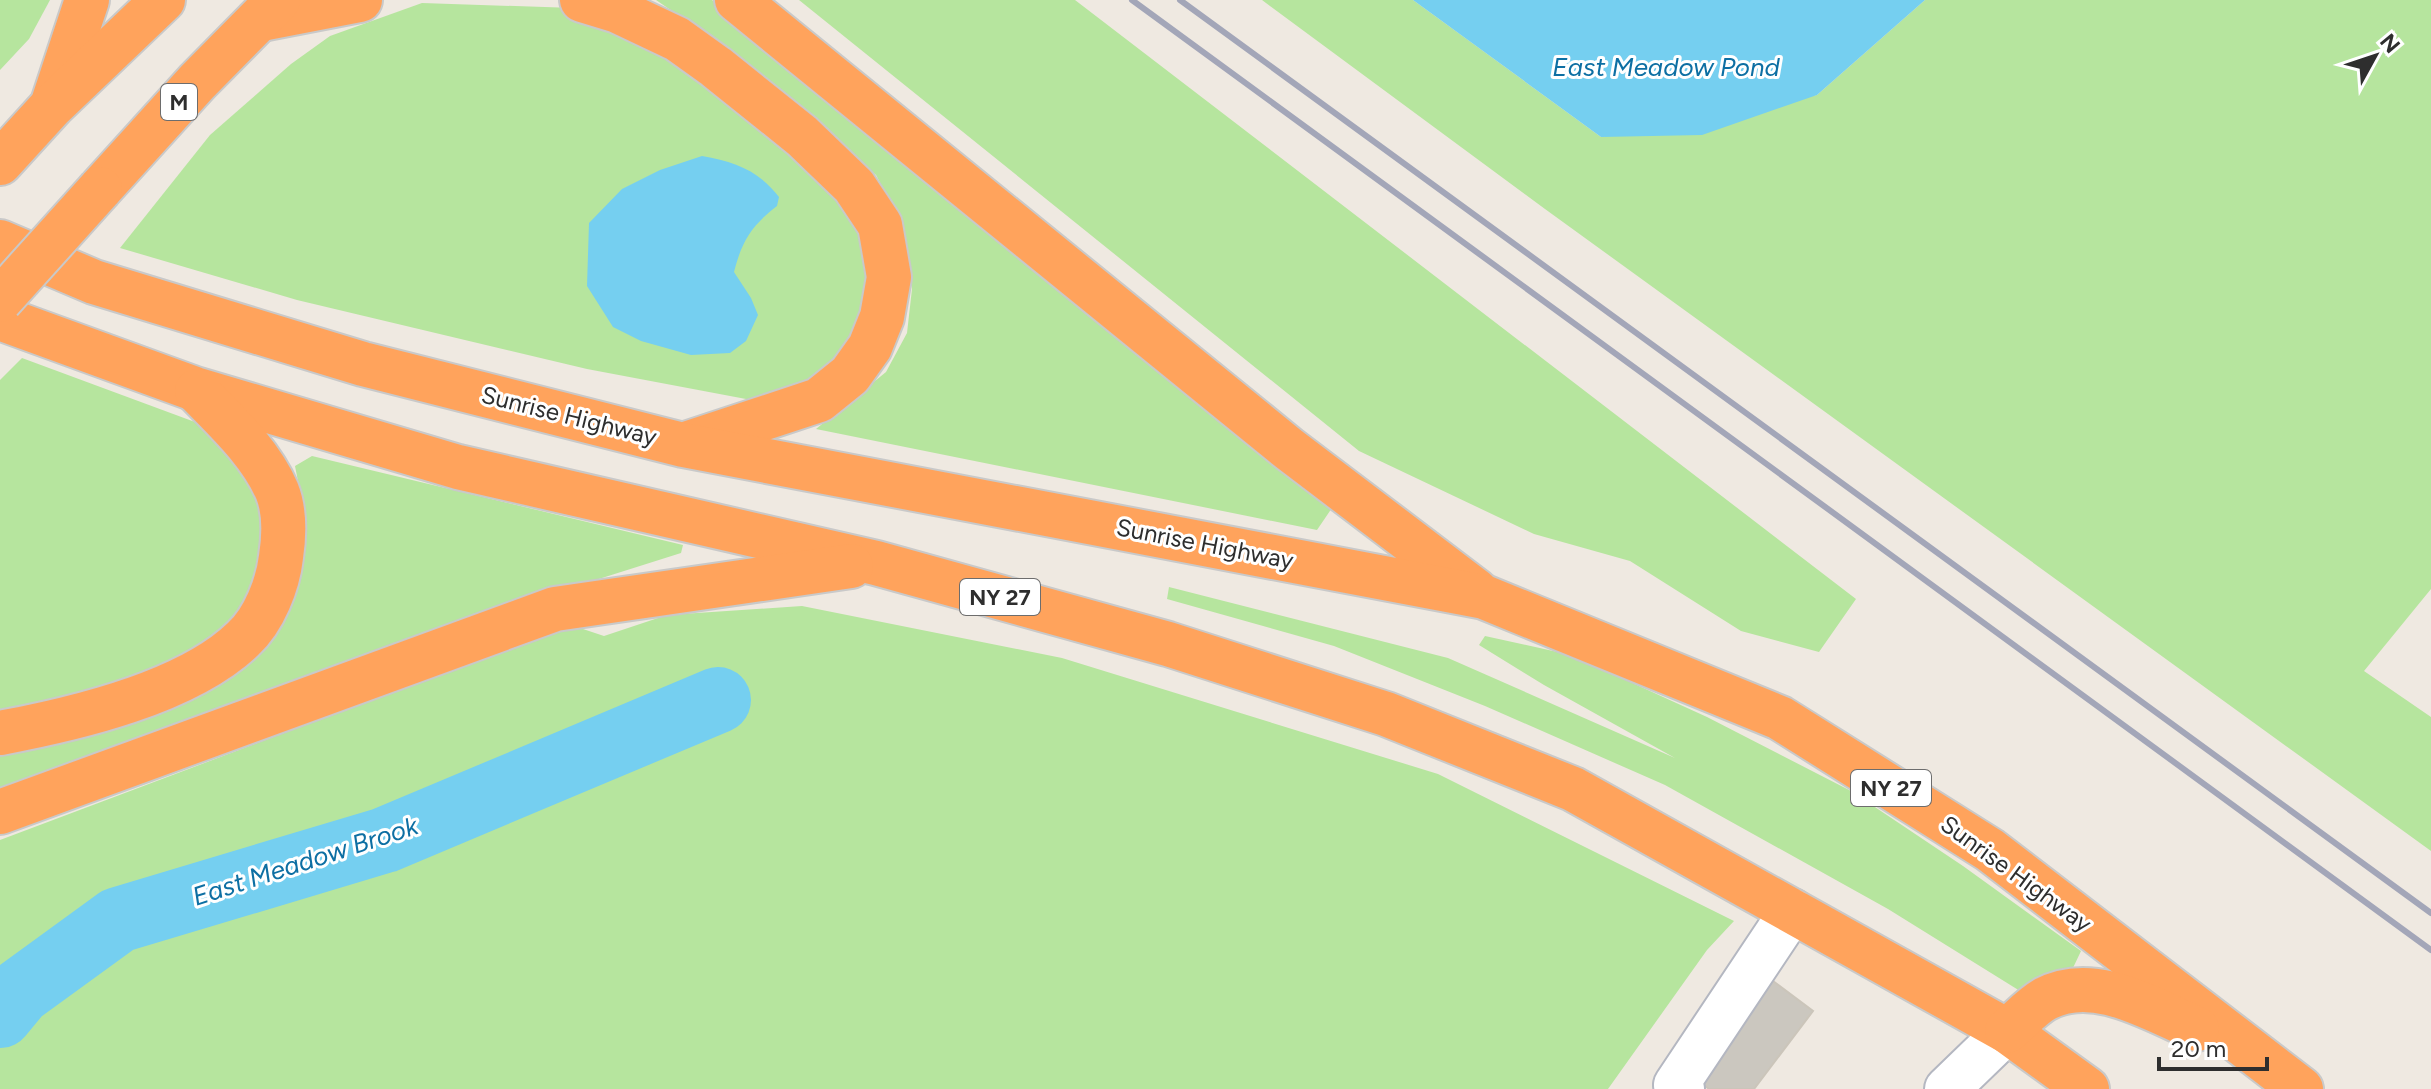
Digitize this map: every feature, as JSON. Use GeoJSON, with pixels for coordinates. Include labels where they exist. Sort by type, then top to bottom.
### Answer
{"type":"FeatureCollection","features":[{"type":"Feature","properties":{"kind":"highway"},"geometry":{"type":"LineString","coordinates":[[52,106],[87,0]]}},
{"type":"Feature","properties":{"kind":"highway"},"geometry":{"type":"LineString","coordinates":[[11,151],[52,106],[163,0]]}},
{"type":"Feature","properties":{"kind":"highway"},"geometry":{"type":"LineString","coordinates":[[270,9],[360,0]]}},
{"type":"Feature","properties":{"kind":"highway"},"geometry":{"type":"LineString","coordinates":[[582,0],[618,11],[677,39],[716,67],[802,136],[854,186],[880,225],[889,277],[882,317],[870,347],[850,375],[819,400],[683,445]]}},
{"type":"Feature","properties":{"kind":"highway"},"geometry":{"type":"LineString","coordinates":[[737,0],[1289,449],[1484,597]]}},
{"type":"Feature","properties":{"kind":"highway","name":"M"},"geometry":{"type":"LineString","coordinates":[[0,300],[197,82],[270,9]]}},
{"type":"Feature","properties":{"kind":"highway","name":"Sunrise Highway"},"geometry":{"type":"LineString","coordinates":[[0,242],[94,282],[363,364],[683,445],[1484,597],[1780,718],[1990,850],[2301,1089]]}},
{"type":"Feature","properties":{"kind":"highway","name":"NY 27"},"geometry":{"type":"LineString","coordinates":[[0,318],[195,389],[458,467],[876,563],[1168,644],[1386,714],[1573,789],[2007,1031],[2087,1089]]}},
{"type":"Feature","properties":{"kind":"highway"},"geometry":{"type":"LineString","coordinates":[[0,733],[68,720],[161,687],[205,667],[243,640],[255,625],[279,577],[284,534],[277,492],[249,446],[195,389]]}},
{"type":"Feature","properties":{"kind":"highway"},"geometry":{"type":"LineString","coordinates":[[0,812],[555,609],[876,563]]}},
{"type":"Feature","properties":{"kind":"highway"},"geometry":{"type":"LineString","coordinates":[[2007,1031],[2045,999],[2079,989],[2117,995],[2254,1053]]}},
{"type":"Feature","properties":{"kind":"street"},"geometry":{"type":"LineString","coordinates":[[1682,1089],[1676,1085],[1792,911]]}},
{"type":"Feature","properties":{"kind":"street"},"geometry":{"type":"LineString","coordinates":[[1947,1089],[2007,1031]]}},
{"type":"Feature","properties":{"kind":"green space"},"geometry":{"type":"Polygon","coordinates":[[[0,0],[50,0],[29,39],[0,70],[0,0]]]}},
{"type":"Feature","properties":{"kind":"green space"},"geometry":{"type":"Polygon","coordinates":[[[656,0],[712,0],[1334,505],[1317,530],[816,429],[886,372],[907,333],[912,289],[902,226],[876,175],[710,37],[656,0]]]}},
{"type":"Feature","properties":{"kind":"green space"},"geometry":{"type":"Polygon","coordinates":[[[799,0],[1075,0],[1856,599],[1819,652],[1741,631],[1630,561],[1534,534],[1359,451],[799,0]]]}},
{"type":"Feature","properties":{"kind":"green space"},"geometry":{"type":"Polygon","coordinates":[[[1262,0],[1413,0],[1601,137],[1817,95],[1925,0],[2431,0],[2431,589],[2364,671],[2431,717],[2431,851],[1545,209],[1262,0]]]}},
{"type":"Feature","properties":{"kind":"green space"},"geometry":{"type":"Polygon","coordinates":[[[422,3],[574,8],[675,54],[825,179],[865,227],[875,289],[853,349],[784,399],[746,399],[587,369],[297,300],[120,248],[210,135],[291,64],[330,36],[422,3]]]}},
{"type":"Feature","properties":{"kind":"green space"},"geometry":{"type":"Polygon","coordinates":[[[22,358],[203,425],[266,493],[266,577],[233,626],[194,653],[80,697],[0,713],[0,380],[22,358]]]}},
{"type":"Feature","properties":{"kind":"green space"},"geometry":{"type":"Polygon","coordinates":[[[312,456],[683,545],[681,553],[545,596],[0,792],[0,753],[254,655],[298,587],[307,527],[295,466],[312,456]]]}},
{"type":"Feature","properties":{"kind":"green space"},"geometry":{"type":"Polygon","coordinates":[[[1169,587],[1448,658],[1675,758],[1479,645],[1485,636],[1571,655],[1707,717],[1851,791],[2081,951],[2072,970],[2020,991],[1888,909],[1665,785],[1485,706],[1334,646],[1167,599],[1169,587]]]}},
{"type":"Feature","properties":{"kind":"green space"},"geometry":{"type":"Polygon","coordinates":[[[802,606],[1062,658],[1438,774],[1734,921],[1707,950],[1608,1089],[0,1089],[0,840],[571,625],[604,636],[667,615],[802,606]]]}},
{"type":"Feature","properties":{"kind":"water","name":"East Meadow Pond"},"geometry":{"type":"Polygon","coordinates":[[[1413,0],[1925,0],[1817,95],[1702,135],[1601,137],[1413,0]]]}},
{"type":"Feature","properties":{"kind":"water"},"geometry":{"type":"Polygon","coordinates":[[[702,156],[745,169],[763,180],[779,197],[777,206],[760,220],[749,235],[734,272],[758,315],[746,341],[730,353],[691,355],[641,341],[613,327],[587,286],[589,223],[622,189],[660,170],[702,156]]]}},
{"type":"Feature","properties":{"kind":"building"},"geometry":{"type":"Polygon","coordinates":[[[1773,981],[1813,1011],[1754,1089],[1709,1089],[1698,1080],[1773,981]]]}},
{"type":"Feature","properties":{"kind":"waterway","name":"East Meadow Brook"},"geometry":{"type":"LineString","coordinates":[[0,1015],[19,992],[118,920],[385,840],[718,700]]}},
{"type":"Feature","properties":{"kind":"railway"},"geometry":{"type":"LineString","coordinates":[[1132,0],[2431,950]]}},
{"type":"Feature","properties":{"kind":"railway"},"geometry":{"type":"LineString","coordinates":[[1180,0],[2431,913]]}}]}
